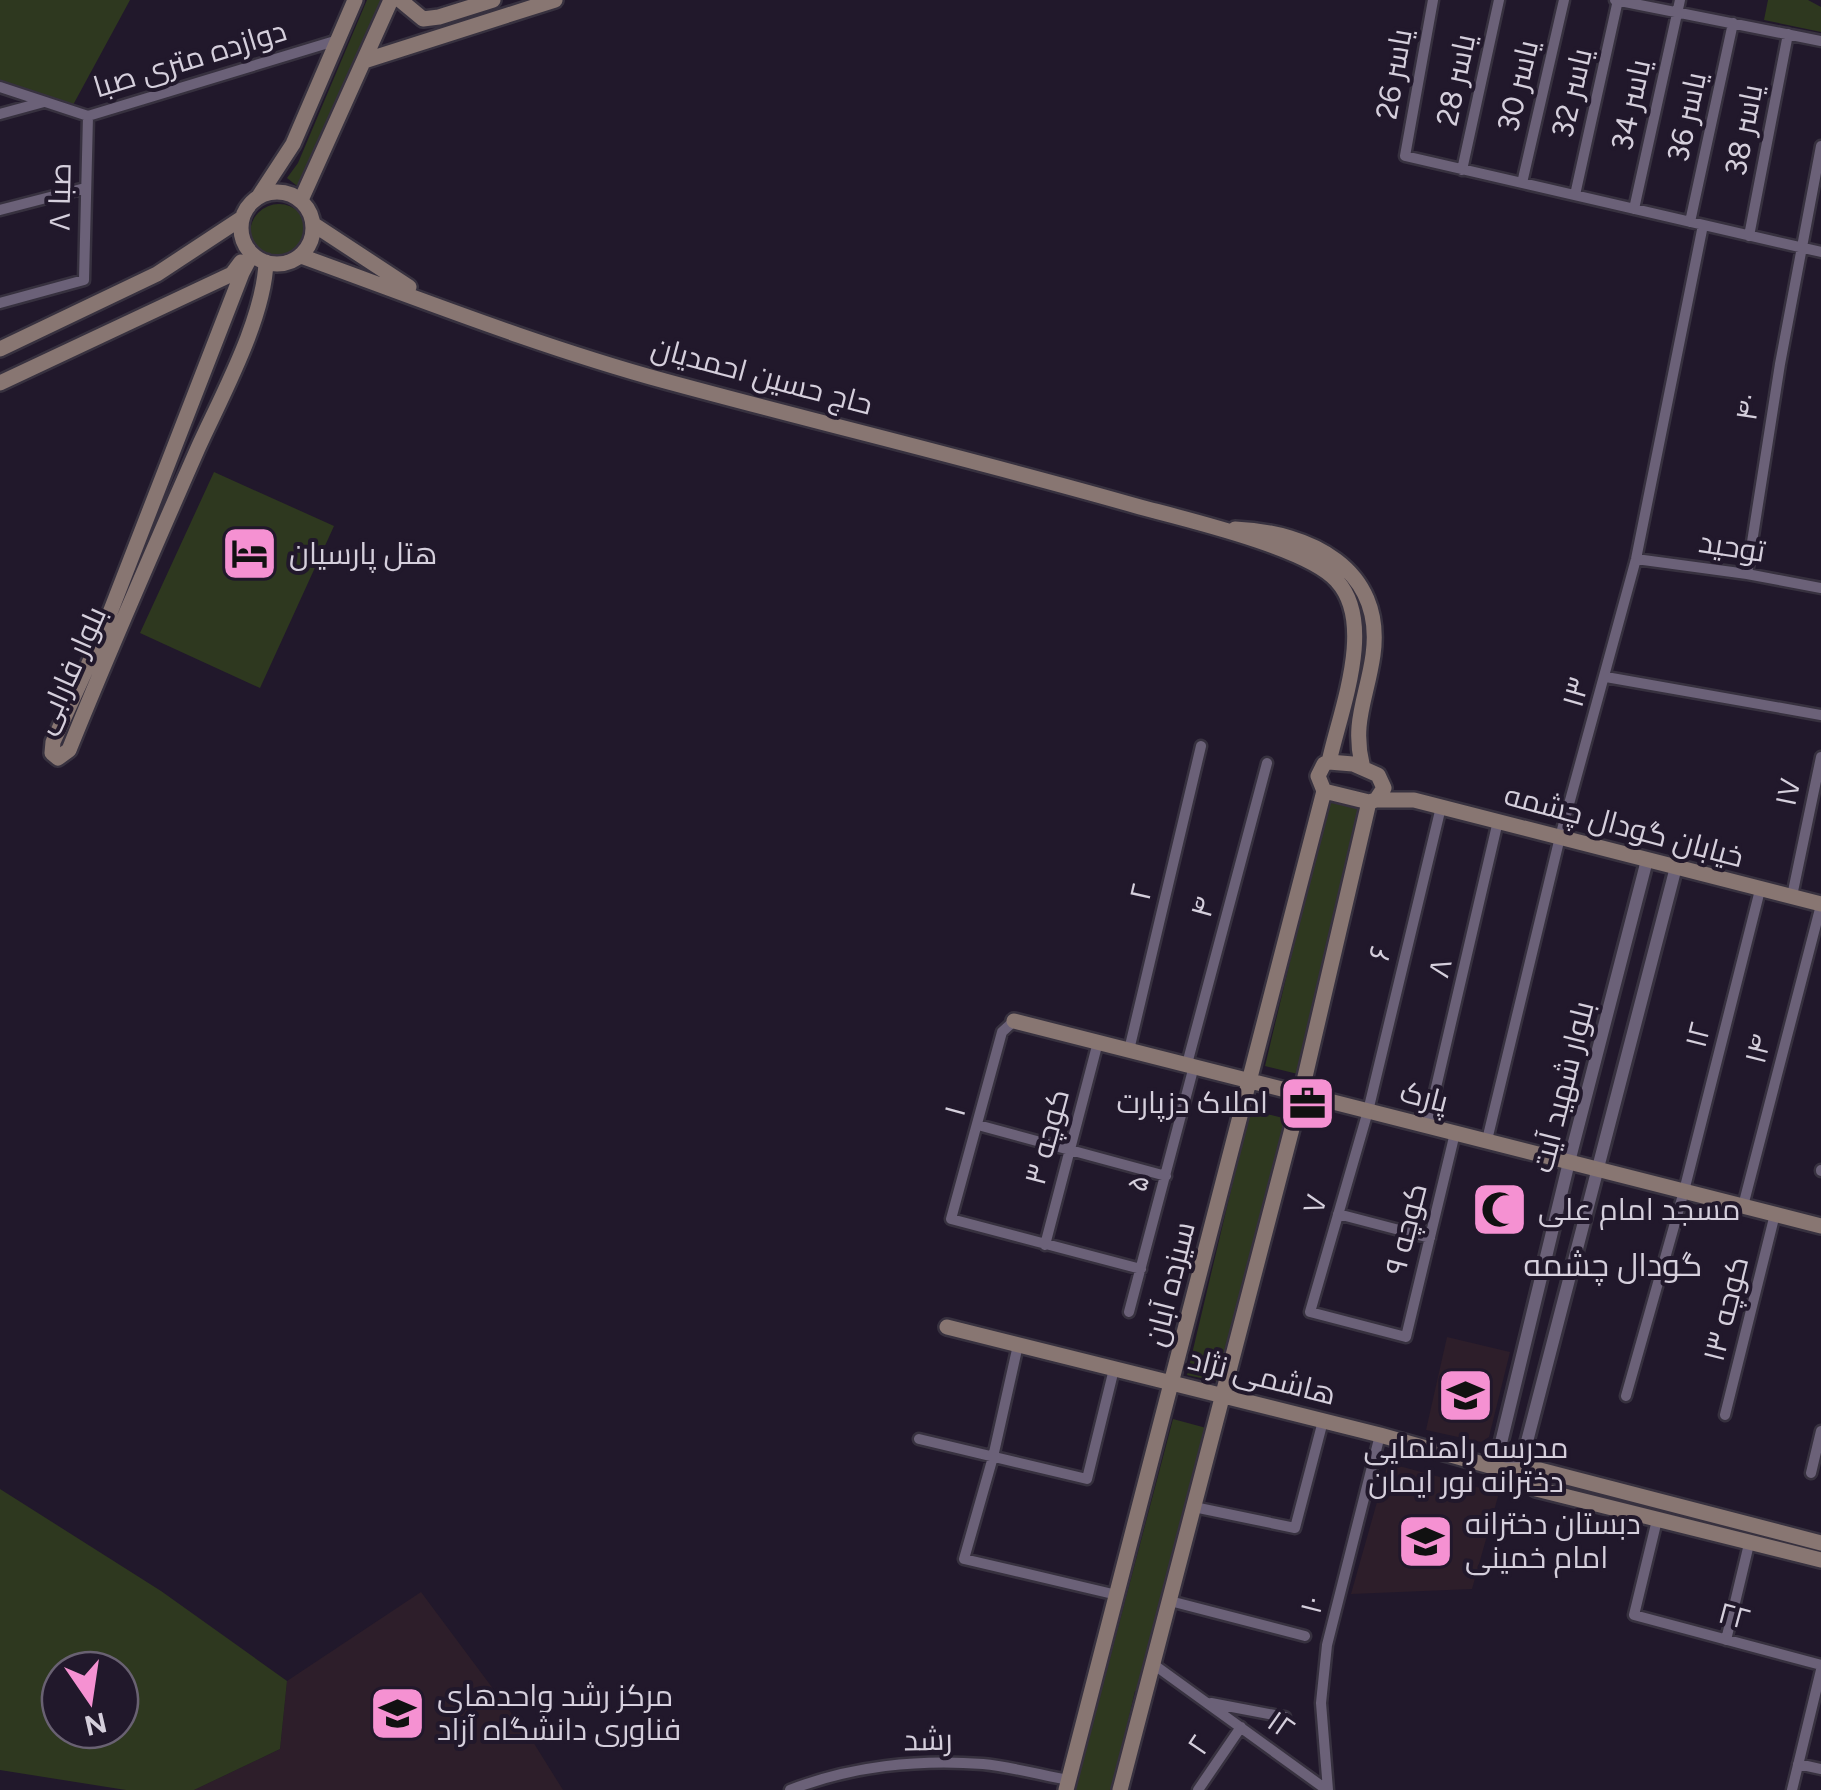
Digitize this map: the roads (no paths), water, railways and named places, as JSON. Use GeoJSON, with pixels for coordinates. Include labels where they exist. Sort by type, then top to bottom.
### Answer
{"type":"FeatureCollection","features":[{"type":"Feature","properties":{"kind":"main road"},"geometry":{"type":"LineString","coordinates":[[259,196],[282,192],[301,200],[310,211],[314,224],[311,242],[300,256],[284,264],[256,256],[241,235],[242,218],[293,144],[355,0]]}},
{"type":"Feature","properties":{"kind":"main road"},"geometry":{"type":"LineString","coordinates":[[301,200],[391,0]]}},
{"type":"Feature","properties":{"kind":"main road"},"geometry":{"type":"LineString","coordinates":[[400,0],[423,18],[494,0]]}},
{"type":"Feature","properties":{"kind":"main road"},"geometry":{"type":"LineString","coordinates":[[367,60],[555,0]]}},
{"type":"Feature","properties":{"kind":"main road"},"geometry":{"type":"LineString","coordinates":[[0,349],[156,274],[242,218]]}},
{"type":"Feature","properties":{"kind":"main road"},"geometry":{"type":"LineString","coordinates":[[314,224],[438,305]]}},
{"type":"Feature","properties":{"kind":"main road"},"geometry":{"type":"LineString","coordinates":[[0,383],[232,274],[256,256]]}},
{"type":"Feature","properties":{"kind":"main road","name":"بلوار فارابی"},"geometry":{"type":"LineString","coordinates":[[256,256],[242,273],[204,373],[104,645],[69,750],[58,758],[52,753],[54,742],[104,645],[228,382],[265,288],[256,256]]}},
{"type":"Feature","properties":{"kind":"main road","name":"حاج حسین احمدیان"},"geometry":{"type":"LineString","coordinates":[[300,256],[501,332],[664,380],[967,458],[1216,528],[1323,568],[1348,596],[1356,620],[1355,645],[1329,762],[1318,776],[1324,791]]}},
{"type":"Feature","properties":{"kind":"main road"},"geometry":{"type":"LineString","coordinates":[[204,373],[228,382]]}},
{"type":"Feature","properties":{"kind":"main road","name":"حاج حسین احمدیان"},"geometry":{"type":"LineString","coordinates":[[1216,528],[1256,530],[1291,538],[1338,561],[1356,579],[1372,613],[1374,636],[1356,733],[1363,768]]}},
{"type":"Feature","properties":{"kind":"main road"},"geometry":{"type":"LineString","coordinates":[[1329,762],[1363,768],[1414,800]]}},
{"type":"Feature","properties":{"kind":"main road"},"geometry":{"type":"LineString","coordinates":[[1120,1790],[1302,1094],[1373,801],[1384,788],[1382,780]]}},
{"type":"Feature","properties":{"kind":"main road"},"geometry":{"type":"LineString","coordinates":[[1324,791],[1373,801],[1414,800]]}},
{"type":"Feature","properties":{"kind":"main road","name":"سیزده آبان"},"geometry":{"type":"LineString","coordinates":[[1067,1785],[1324,791]]}},
{"type":"Feature","properties":{"kind":"main road","name":"خیابان گودال چشمه"},"geometry":{"type":"LineString","coordinates":[[1414,800],[1821,904]]}},
{"type":"Feature","properties":{"kind":"main road","name":"پارک"},"geometry":{"type":"LineString","coordinates":[[1014,1021],[1821,1226]]}},
{"type":"Feature","properties":{"kind":"main road","name":"هاشمی نژاد"},"geometry":{"type":"LineString","coordinates":[[947,1327],[1380,1435],[1504,1470],[1536,1489],[1821,1560]]}},
{"type":"Feature","properties":{"kind":"main road","name":"هاشمی نژاد"},"geometry":{"type":"LineString","coordinates":[[1504,1470],[1540,1470],[1821,1543]]}},
{"type":"Feature","properties":{"kind":"street","name":"یاسر 26"},"geometry":{"type":"LineString","coordinates":[[1434,0],[1405,156],[1462,170]]}},
{"type":"Feature","properties":{"kind":"street","name":"یاسر 28"},"geometry":{"type":"LineString","coordinates":[[1462,170],[1498,0]]}},
{"type":"Feature","properties":{"kind":"street","name":"یاسر 30"},"geometry":{"type":"LineString","coordinates":[[1522,183],[1564,0]]}},
{"type":"Feature","properties":{"kind":"street"},"geometry":{"type":"LineString","coordinates":[[1617,0],[1678,6],[1732,23],[1821,41]]}},
{"type":"Feature","properties":{"kind":"street","name":"یاسر 32"},"geometry":{"type":"LineString","coordinates":[[1575,196],[1617,0]]}},
{"type":"Feature","properties":{"kind":"street","name":"یاسر 34"},"geometry":{"type":"LineString","coordinates":[[1634,209],[1678,6]]}},
{"type":"Feature","properties":{"kind":"street","name":"یاسر 36"},"geometry":{"type":"LineString","coordinates":[[1690,222],[1732,23]]}},
{"type":"Feature","properties":{"kind":"street","name":"یاسر 38"},"geometry":{"type":"LineString","coordinates":[[1749,236],[1788,34]]}},
{"type":"Feature","properties":{"kind":"street","name":"دوازده متری صبا"},"geometry":{"type":"LineString","coordinates":[[0,88],[88,116],[338,40]]}},
{"type":"Feature","properties":{"kind":"street"},"geometry":{"type":"LineString","coordinates":[[0,114],[45,102]]}},
{"type":"Feature","properties":{"kind":"street","name":"صبا ۸"},"geometry":{"type":"LineString","coordinates":[[0,304],[84,280],[88,116]]}},
{"type":"Feature","properties":{"kind":"street","name":"۴۰"},"geometry":{"type":"LineString","coordinates":[[1747,574],[1800,248],[1821,146]]}},
{"type":"Feature","properties":{"kind":"street"},"geometry":{"type":"LineString","coordinates":[[1462,170],[1821,252]]}},
{"type":"Feature","properties":{"kind":"street"},"geometry":{"type":"LineString","coordinates":[[0,210],[85,188]]}},
{"type":"Feature","properties":{"kind":"street","name":"۱۳"},"geometry":{"type":"LineString","coordinates":[[1560,837],[1636,559],[1703,225]]}},
{"type":"Feature","properties":{"kind":"street","name":"توحید"},"geometry":{"type":"LineString","coordinates":[[1636,559],[1821,588]]}},
{"type":"Feature","properties":{"kind":"street"},"geometry":{"type":"LineString","coordinates":[[1606,678],[1821,715]]}},
{"type":"Feature","properties":{"kind":"street","name":"۲"},"geometry":{"type":"LineString","coordinates":[[1130,1050],[1201,746]]}},
{"type":"Feature","properties":{"kind":"street","name":"۱۷"},"geometry":{"type":"LineString","coordinates":[[1792,896],[1821,757]]}},
{"type":"Feature","properties":{"kind":"street","name":"۴"},"geometry":{"type":"LineString","coordinates":[[1190,1065],[1267,763]]}},
{"type":"Feature","properties":{"kind":"street","name":"۶"},"geometry":{"type":"LineString","coordinates":[[1368,1111],[1442,807]]}},
{"type":"Feature","properties":{"kind":"street","name":"۸"},"geometry":{"type":"LineString","coordinates":[[1428,1126],[1498,822]]}},
{"type":"Feature","properties":{"kind":"street"},"geometry":{"type":"LineString","coordinates":[[1487,1140],[1560,837]]}},
{"type":"Feature","properties":{"kind":"street","name":"بلوار شهید آیت"},"geometry":{"type":"LineString","coordinates":[[1648,860],[1568,1162],[1499,1450],[1504,1470],[1523,1457],[1676,867]]}},
{"type":"Feature","properties":{"kind":"street","name":"۱۲"},"geometry":{"type":"LineString","coordinates":[[1626,1396],[1684,1192],[1760,890]]}},
{"type":"Feature","properties":{"kind":"street","name":"۱۴"},"geometry":{"type":"LineString","coordinates":[[1743,1206],[1821,904]]}},
{"type":"Feature","properties":{"kind":"street","name":"۱"},"geometry":{"type":"LineString","coordinates":[[1014,1021],[1002,1032],[951,1219],[1045,1245]]}},
{"type":"Feature","properties":{"kind":"street","name":"کوچه ۳"},"geometry":{"type":"LineString","coordinates":[[1045,1245],[1098,1042]]}},
{"type":"Feature","properties":{"kind":"street","name":"۵"},"geometry":{"type":"LineString","coordinates":[[1129,1312],[1166,1176],[1190,1065]]}},
{"type":"Feature","properties":{"kind":"street","name":"۷"},"geometry":{"type":"LineString","coordinates":[[1368,1111],[1310,1312],[1406,1336]]}},
{"type":"Feature","properties":{"kind":"street"},"geometry":{"type":"LineString","coordinates":[[978,1125],[1166,1176]]}},
{"type":"Feature","properties":{"kind":"street","name":"کوچه ۹"},"geometry":{"type":"LineString","coordinates":[[1406,1336],[1455,1133]]}},
{"type":"Feature","properties":{"kind":"street"},"geometry":{"type":"LineString","coordinates":[[1338,1214],[1430,1238]]}},
{"type":"Feature","properties":{"kind":"street","name":"کوچه ۱۳"},"geometry":{"type":"LineString","coordinates":[[1726,1415],[1775,1214]]}},
{"type":"Feature","properties":{"kind":"street"},"geometry":{"type":"LineString","coordinates":[[1045,1245],[1141,1269]]}},
{"type":"Feature","properties":{"kind":"street"},"geometry":{"type":"LineString","coordinates":[[1018,1345],[964,1560],[1117,1595]]}},
{"type":"Feature","properties":{"kind":"street"},"geometry":{"type":"LineString","coordinates":[[919,1439],[1087,1478],[1114,1369]]}},
{"type":"Feature","properties":{"kind":"street"},"geometry":{"type":"LineString","coordinates":[[1194,1506],[1295,1528],[1323,1421]]}},
{"type":"Feature","properties":{"kind":"street"},"geometry":{"type":"LineString","coordinates":[[1811,1472],[1821,1431]]}},
{"type":"Feature","properties":{"kind":"street","name":"۱۰"},"geometry":{"type":"LineString","coordinates":[[1328,1790],[1320,1703],[1328,1644],[1380,1435]]}},
{"type":"Feature","properties":{"kind":"street","name":"۲۲"},"geometry":{"type":"LineString","coordinates":[[1657,1520],[1634,1615],[1821,1667]]}},
{"type":"Feature","properties":{"kind":"street"},"geometry":{"type":"LineString","coordinates":[[1726,1640],[1750,1544]]}},
{"type":"Feature","properties":{"kind":"street","name":"۱۰"},"geometry":{"type":"LineString","coordinates":[[1170,1601],[1305,1636]]}},
{"type":"Feature","properties":{"kind":"street","name":"۱۲"},"geometry":{"type":"LineString","coordinates":[[1153,1664],[1328,1790]]}},
{"type":"Feature","properties":{"kind":"street"},"geometry":{"type":"LineString","coordinates":[[1792,1790],[1821,1667]]}},
{"type":"Feature","properties":{"kind":"street","name":"۱۲"},"geometry":{"type":"LineString","coordinates":[[1205,1702],[1285,1716]]}},
{"type":"Feature","properties":{"kind":"street","name":"۲"},"geometry":{"type":"LineString","coordinates":[[1198,1790],[1241,1727]]}},
{"type":"Feature","properties":{"kind":"street","name":"رشد"},"geometry":{"type":"LineString","coordinates":[[790,1790],[816,1780],[900,1764],[985,1764],[1067,1785]]}},
{"type":"Feature","properties":{"kind":"street"},"geometry":{"type":"LineString","coordinates":[[1798,1764],[1821,1769]]}},
{"type":"Feature","properties":{"kind":"place","name":"هتل پارسیان"},"geometry":{"type":"Point","coordinates":[250,554]}},
{"type":"Feature","properties":{"kind":"place","name":"املاک دزپارت"},"geometry":{"type":"Point","coordinates":[1307,1103]}},
{"type":"Feature","properties":{"kind":"place","name":"مسجد امام علی"},"geometry":{"type":"Point","coordinates":[1499,1210]}},
{"type":"Feature","properties":{"kind":"place","name":"مدرسه راهنمایی دخترانه نور ایمان"},"geometry":{"type":"Point","coordinates":[1466,1395]}},
{"type":"Feature","properties":{"kind":"place","name":"دبستان دخترانه امام خمینی"},"geometry":{"type":"Point","coordinates":[1426,1541]}},
{"type":"Feature","properties":{"kind":"place","name":"مرکز رشد واحدهای فناوری دانشگاه آزاد"},"geometry":{"type":"Point","coordinates":[398,1713]}},
{"type":"Feature","properties":{"kind":"district","name":"گودال چشمه"},"geometry":{"type":"Point","coordinates":[1613,1265]}}]}
